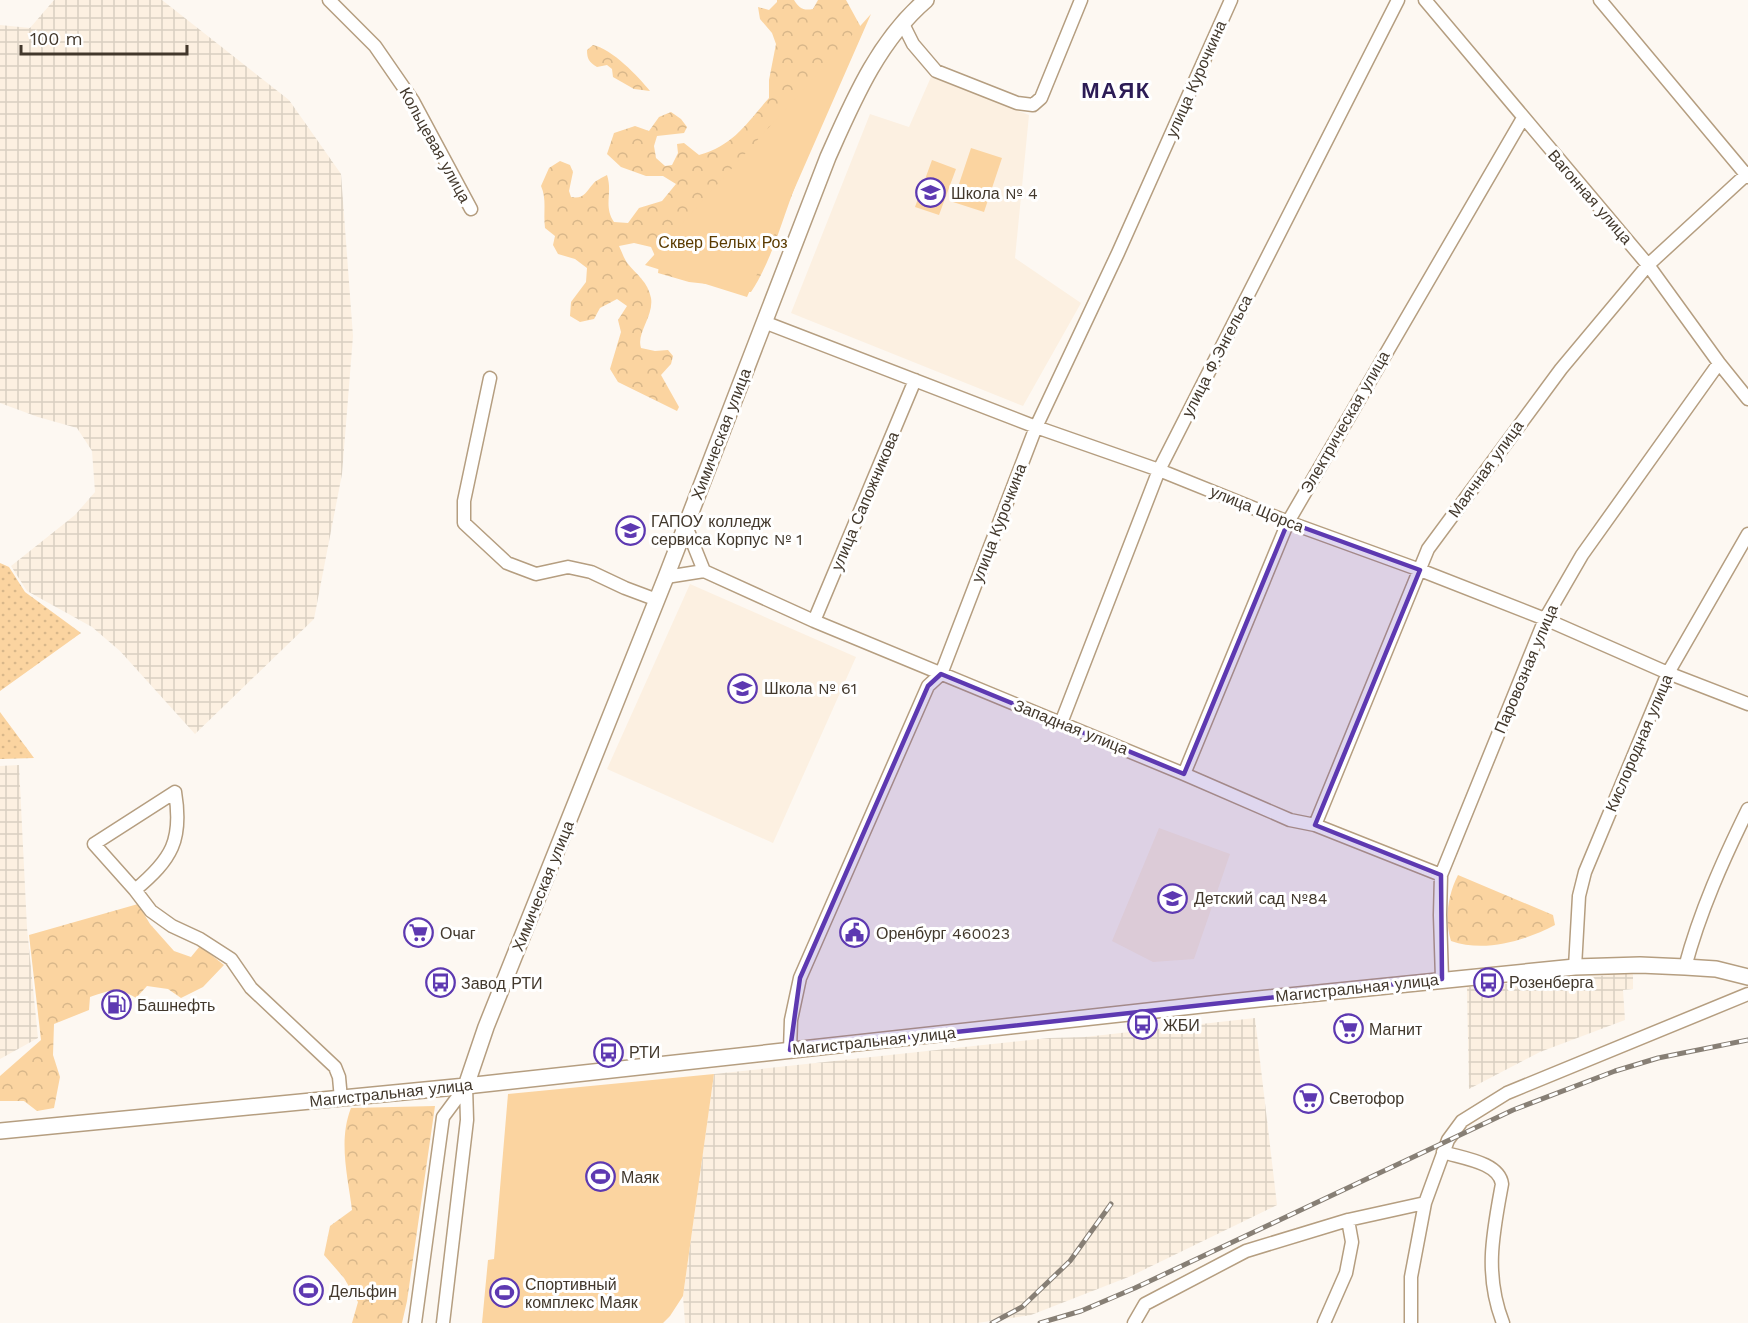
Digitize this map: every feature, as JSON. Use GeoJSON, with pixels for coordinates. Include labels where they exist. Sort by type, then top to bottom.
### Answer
{"type":"FeatureCollection","features":[{"type":"Feature","properties":{"kind":"street","name":"Кольцевая улица"},"geometry":{"type":"LineString","coordinates":[[329,0],[375,46],[413,101],[471,208]]}},
{"type":"Feature","properties":{"kind":"street","name":"Химическая улица"},"geometry":{"type":"LineString","coordinates":[[415,1323],[442,1117],[466,1086],[486,1027],[657,600],[828,157],[853,101],[875,60],[903,24],[926,0]]}},
{"type":"Feature","properties":{"kind":"street"},"geometry":{"type":"LineString","coordinates":[[903,24],[913,44],[936,71],[1017,103],[1033,105],[1041,98],[1081,0]]}},
{"type":"Feature","properties":{"kind":"street","name":"улица Курочкина"},"geometry":{"type":"LineString","coordinates":[[790,1050],[791,1020],[800,978],[928,686],[942,674],[1036,427],[1118,253],[1231,0]]}},
{"type":"Feature","properties":{"kind":"street","name":"улица Ф.Энгельса"},"geometry":{"type":"LineString","coordinates":[[1061,723],[1159,470],[1398,0]]}},
{"type":"Feature","properties":{"kind":"street","name":"Вагонная улица"},"geometry":{"type":"LineString","coordinates":[[1425,0],[1648,265],[1748,399]]}},
{"type":"Feature","properties":{"kind":"street"},"geometry":{"type":"LineString","coordinates":[[1600,0],[1747,175]]}},
{"type":"Feature","properties":{"kind":"street","name":"Электрическая улица"},"geometry":{"type":"LineString","coordinates":[[1184,774],[1288,522],[1522,118]]}},
{"type":"Feature","properties":{"kind":"street","name":"Маячная улица"},"geometry":{"type":"LineString","coordinates":[[1316,825],[1428,549],[1560,369],[1648,265],[1747,175]]}},
{"type":"Feature","properties":{"kind":"street","name":"улица Щорса"},"geometry":{"type":"LineString","coordinates":[[764,322],[1036,427],[1159,470],[1288,522],[1420,570],[1545,619],[1668,673],[1748,704]]}},
{"type":"Feature","properties":{"kind":"street","name":"Паровозная улица"},"geometry":{"type":"LineString","coordinates":[[1442,979],[1441,875],[1545,619],[1582,555],[1719,363]]}},
{"type":"Feature","properties":{"kind":"street"},"geometry":{"type":"LineString","coordinates":[[490,378],[464,501],[464,523],[507,563],[536,574],[568,567],[591,572],[657,600]]}},
{"type":"Feature","properties":{"kind":"street","name":"улица Сапожникова"},"geometry":{"type":"LineString","coordinates":[[814,621],[915,380]]}},
{"type":"Feature","properties":{"kind":"street"},"geometry":{"type":"LineString","coordinates":[[666,577],[704,571],[686,526]]}},
{"type":"Feature","properties":{"kind":"street","name":"Кислородная улица"},"geometry":{"type":"LineString","coordinates":[[1575,967],[1579,896],[1585,872],[1668,673],[1748,534]]}},
{"type":"Feature","properties":{"kind":"street","name":"Западная улица"},"geometry":{"type":"LineString","coordinates":[[704,571],[814,621],[1290,820],[1316,825],[1441,875]]}},
{"type":"Feature","properties":{"kind":"street"},"geometry":{"type":"LineString","coordinates":[[135,890],[153,876],[172,851],[179,817],[175,792],[94,844],[151,911],[172,926],[200,939],[231,959],[251,988],[336,1067],[341,1099]]}},
{"type":"Feature","properties":{"kind":"street"},"geometry":{"type":"LineString","coordinates":[[1685,967],[1694,934],[1713,883],[1748,809]]}},
{"type":"Feature","properties":{"kind":"street","name":"Магистральная улица"},"geometry":{"type":"LineString","coordinates":[[0,1131],[466,1086],[1442,979],[1575,967],[1640,965],[1685,967],[1716,969],[1748,976]]}},
{"type":"Feature","properties":{"kind":"street"},"geometry":{"type":"LineString","coordinates":[[1411,1323],[1412,1277],[1425,1203],[1443,1152],[1461,1121],[1507,1093],[1748,994]]}},
{"type":"Feature","properties":{"kind":"street","name":"Химическая улица"},"geometry":{"type":"LineString","coordinates":[[443,1323],[467,1120],[466,1086]]}},
{"type":"Feature","properties":{"kind":"street"},"geometry":{"type":"LineString","coordinates":[[1443,1152],[1494,1169],[1501,1176],[1502,1184],[1491,1246],[1495,1302],[1503,1323]]}},
{"type":"Feature","properties":{"kind":"street"},"geometry":{"type":"LineString","coordinates":[[1134,1323],[1145,1304],[1246,1251],[1348,1220],[1425,1203]]}},
{"type":"Feature","properties":{"kind":"street"},"geometry":{"type":"LineString","coordinates":[[1324,1323],[1346,1273],[1352,1242],[1348,1220]]}},
{"type":"Feature","properties":{"kind":"highlighted area"},"geometry":{"type":"Polygon","coordinates":[[[1288,522],[1420,570],[1315,825],[1441,875],[1442,979],[790,1050],[800,978],[928,686],[941,674],[1184,774],[1288,522]]]}},
{"type":"Feature","properties":{"kind":"shaded area"},"geometry":{"type":"Polygon","coordinates":[[[54,0],[162,0],[289,100],[341,174],[353,336],[342,474],[314,619],[195,734],[120,651],[92,627],[27,591],[11,566],[75,515],[95,492],[92,451],[77,428],[0,403],[0,25],[30,28],[54,0]]]}},
{"type":"Feature","properties":{"kind":"shaded area","name":"Школа № 4"},"geometry":{"type":"Polygon","coordinates":[[[931,77],[1029,115],[1015,258],[1081,303],[1023,406],[791,313],[870,114],[909,127],[931,77]]]}},
{"type":"Feature","properties":{"kind":"shaded area","name":"Школа № 61"},"geometry":{"type":"Polygon","coordinates":[[[690,584],[856,657],[773,843],[607,769],[690,584]]]}},
{"type":"Feature","properties":{"kind":"shaded area"},"geometry":{"type":"Polygon","coordinates":[[[19,765],[27,928],[38,1038],[0,1059],[0,766],[19,765]]]}},
{"type":"Feature","properties":{"kind":"shaded area","name":"Детский сад №84"},"geometry":{"type":"Polygon","coordinates":[[[1159,828],[1230,854],[1194,959],[1153,962],[1112,941],[1159,828]]]}},
{"type":"Feature","properties":{"kind":"shaded area"},"geometry":{"type":"Polygon","coordinates":[[[1633,974],[1633,989],[1623,990],[1625,1020],[1540,1052],[1469,1089],[1467,987],[1633,974]]]}},
{"type":"Feature","properties":{"kind":"shaded area"},"geometry":{"type":"Polygon","coordinates":[[[1255,1018],[1277,1205],[1131,1276],[1031,1315],[977,1323],[685,1323],[683,1296],[714,1074],[1255,1018]]]}},
{"type":"Feature","properties":{"kind":"green space"},"geometry":{"type":"Polygon","coordinates":[[[777,0],[794,0],[800,7],[807,10],[813,9],[818,0],[846,0],[863,31],[807,156],[766,264],[751,292],[738,292],[725,286],[689,282],[658,273],[659,265],[651,247],[634,243],[619,246],[627,262],[650,292],[651,305],[641,336],[641,348],[655,351],[668,350],[673,356],[671,364],[661,375],[679,407],[677,411],[618,382],[610,369],[621,332],[618,320],[627,306],[617,299],[600,308],[594,319],[580,322],[570,316],[571,302],[586,282],[587,268],[575,259],[558,254],[553,245],[555,236],[545,228],[541,186],[549,168],[560,161],[570,165],[573,172],[569,191],[571,197],[582,196],[596,181],[607,175],[609,210],[614,222],[628,223],[639,208],[662,201],[676,184],[663,176],[646,176],[621,167],[607,154],[614,133],[635,126],[649,131],[659,117],[671,112],[687,127],[684,133],[657,136],[654,146],[656,158],[665,166],[672,165],[678,153],[677,144],[684,143],[699,155],[730,140],[769,98],[769,80],[776,44],[772,33],[760,19],[758,7],[769,10],[777,0]]]}},
{"type":"Feature","properties":{"kind":"green space","name":"Сквер Белых Роз"},"geometry":{"type":"Polygon","coordinates":[[[871,14],[747,297],[645,265],[871,14]]]}},
{"type":"Feature","properties":{"kind":"green space"},"geometry":{"type":"Polygon","coordinates":[[[593,45],[616,57],[650,91],[634,89],[613,77],[612,69],[607,65],[597,67],[592,64],[587,50],[593,45]]]}},
{"type":"Feature","properties":{"kind":"green space"},"geometry":{"type":"Polygon","coordinates":[[[971,148],[1002,158],[984,212],[953,202],[971,148]]]}},
{"type":"Feature","properties":{"kind":"green space"},"geometry":{"type":"Polygon","coordinates":[[[932,160],[956,169],[939,215],[915,207],[932,160]]]}},
{"type":"Feature","properties":{"kind":"green space"},"geometry":{"type":"Polygon","coordinates":[[[0,563],[9,567],[25,592],[81,633],[0,691],[0,563]]]}},
{"type":"Feature","properties":{"kind":"green space"},"geometry":{"type":"Polygon","coordinates":[[[0,712],[34,758],[0,759],[0,712]]]}},
{"type":"Feature","properties":{"kind":"green space"},"geometry":{"type":"Polygon","coordinates":[[[1458,875],[1553,915],[1555,925],[1530,936],[1491,945],[1477,946],[1451,941],[1448,907],[1458,875]]]}},
{"type":"Feature","properties":{"kind":"green space"},"geometry":{"type":"Polygon","coordinates":[[[138,904],[150,924],[174,951],[191,957],[200,946],[224,965],[203,987],[181,998],[168,989],[147,986],[136,998],[114,990],[90,997],[89,1010],[54,1024],[53,1055],[60,1077],[54,1108],[37,1111],[24,1101],[0,1101],[0,1076],[41,1040],[29,935],[138,904]]]}},
{"type":"Feature","properties":{"kind":"green space","name":"Маяк"},"geometry":{"type":"Polygon","coordinates":[[[714,1074],[683,1296],[670,1316],[663,1323],[482,1323],[488,1260],[494,1259],[508,1094],[714,1074]]]}},
{"type":"Feature","properties":{"kind":"green space"},"geometry":{"type":"Polygon","coordinates":[[[435,1106],[402,1323],[352,1323],[358,1302],[344,1278],[324,1255],[330,1226],[352,1210],[346,1172],[345,1146],[345,1133],[351,1108],[435,1106]]]}},
{"type":"Feature","properties":{"kind":"railway"},"geometry":{"type":"LineString","coordinates":[[1040,1323],[1081,1311],[1135,1288],[1513,1110],[1615,1071],[1658,1058],[1748,1040]]}},
{"type":"Feature","properties":{"kind":"railway"},"geometry":{"type":"LineString","coordinates":[[992,1323],[1022,1307],[1070,1261],[1111,1204]]}},
{"type":"Feature","properties":{"kind":"place","name":"Школа № 4"},"geometry":{"type":"Point","coordinates":[930,193]}},
{"type":"Feature","properties":{"kind":"place","name":"ГАПОУ колледж сервиса Корпус № 1"},"geometry":{"type":"Point","coordinates":[630,530]}},
{"type":"Feature","properties":{"kind":"place","name":"Школа № 61"},"geometry":{"type":"Point","coordinates":[743,688]}},
{"type":"Feature","properties":{"kind":"place","name":"Детский сад №84"},"geometry":{"type":"Point","coordinates":[1173,898]}},
{"type":"Feature","properties":{"kind":"place","name":"Очаг"},"geometry":{"type":"Point","coordinates":[419,933]}},
{"type":"Feature","properties":{"kind":"place","name":"Оренбург 460023"},"geometry":{"type":"Point","coordinates":[855,933]}},
{"type":"Feature","properties":{"kind":"place","name":"Розенберга"},"geometry":{"type":"Point","coordinates":[1488,982]}},
{"type":"Feature","properties":{"kind":"place","name":"Завод РТИ"},"geometry":{"type":"Point","coordinates":[440,983]}},
{"type":"Feature","properties":{"kind":"place","name":"Башнефть"},"geometry":{"type":"Point","coordinates":[116,1005]}},
{"type":"Feature","properties":{"kind":"place","name":"ЖБИ"},"geometry":{"type":"Point","coordinates":[1142,1025]}},
{"type":"Feature","properties":{"kind":"place","name":"Магнит"},"geometry":{"type":"Point","coordinates":[1348,1029]}},
{"type":"Feature","properties":{"kind":"place","name":"РТИ"},"geometry":{"type":"Point","coordinates":[608,1052]}},
{"type":"Feature","properties":{"kind":"place","name":"Светофор"},"geometry":{"type":"Point","coordinates":[1308,1098]}},
{"type":"Feature","properties":{"kind":"place","name":"Маяк"},"geometry":{"type":"Point","coordinates":[600,1177]}},
{"type":"Feature","properties":{"kind":"place","name":"Дельфин"},"geometry":{"type":"Point","coordinates":[308,1291]}},
{"type":"Feature","properties":{"kind":"place","name":"Спортивный комплекс Маяк"},"geometry":{"type":"Point","coordinates":[504,1293]}},
{"type":"Feature","properties":{"kind":"district","name":"МАЯК"},"geometry":{"type":"Point","coordinates":[1116,90]}}]}
